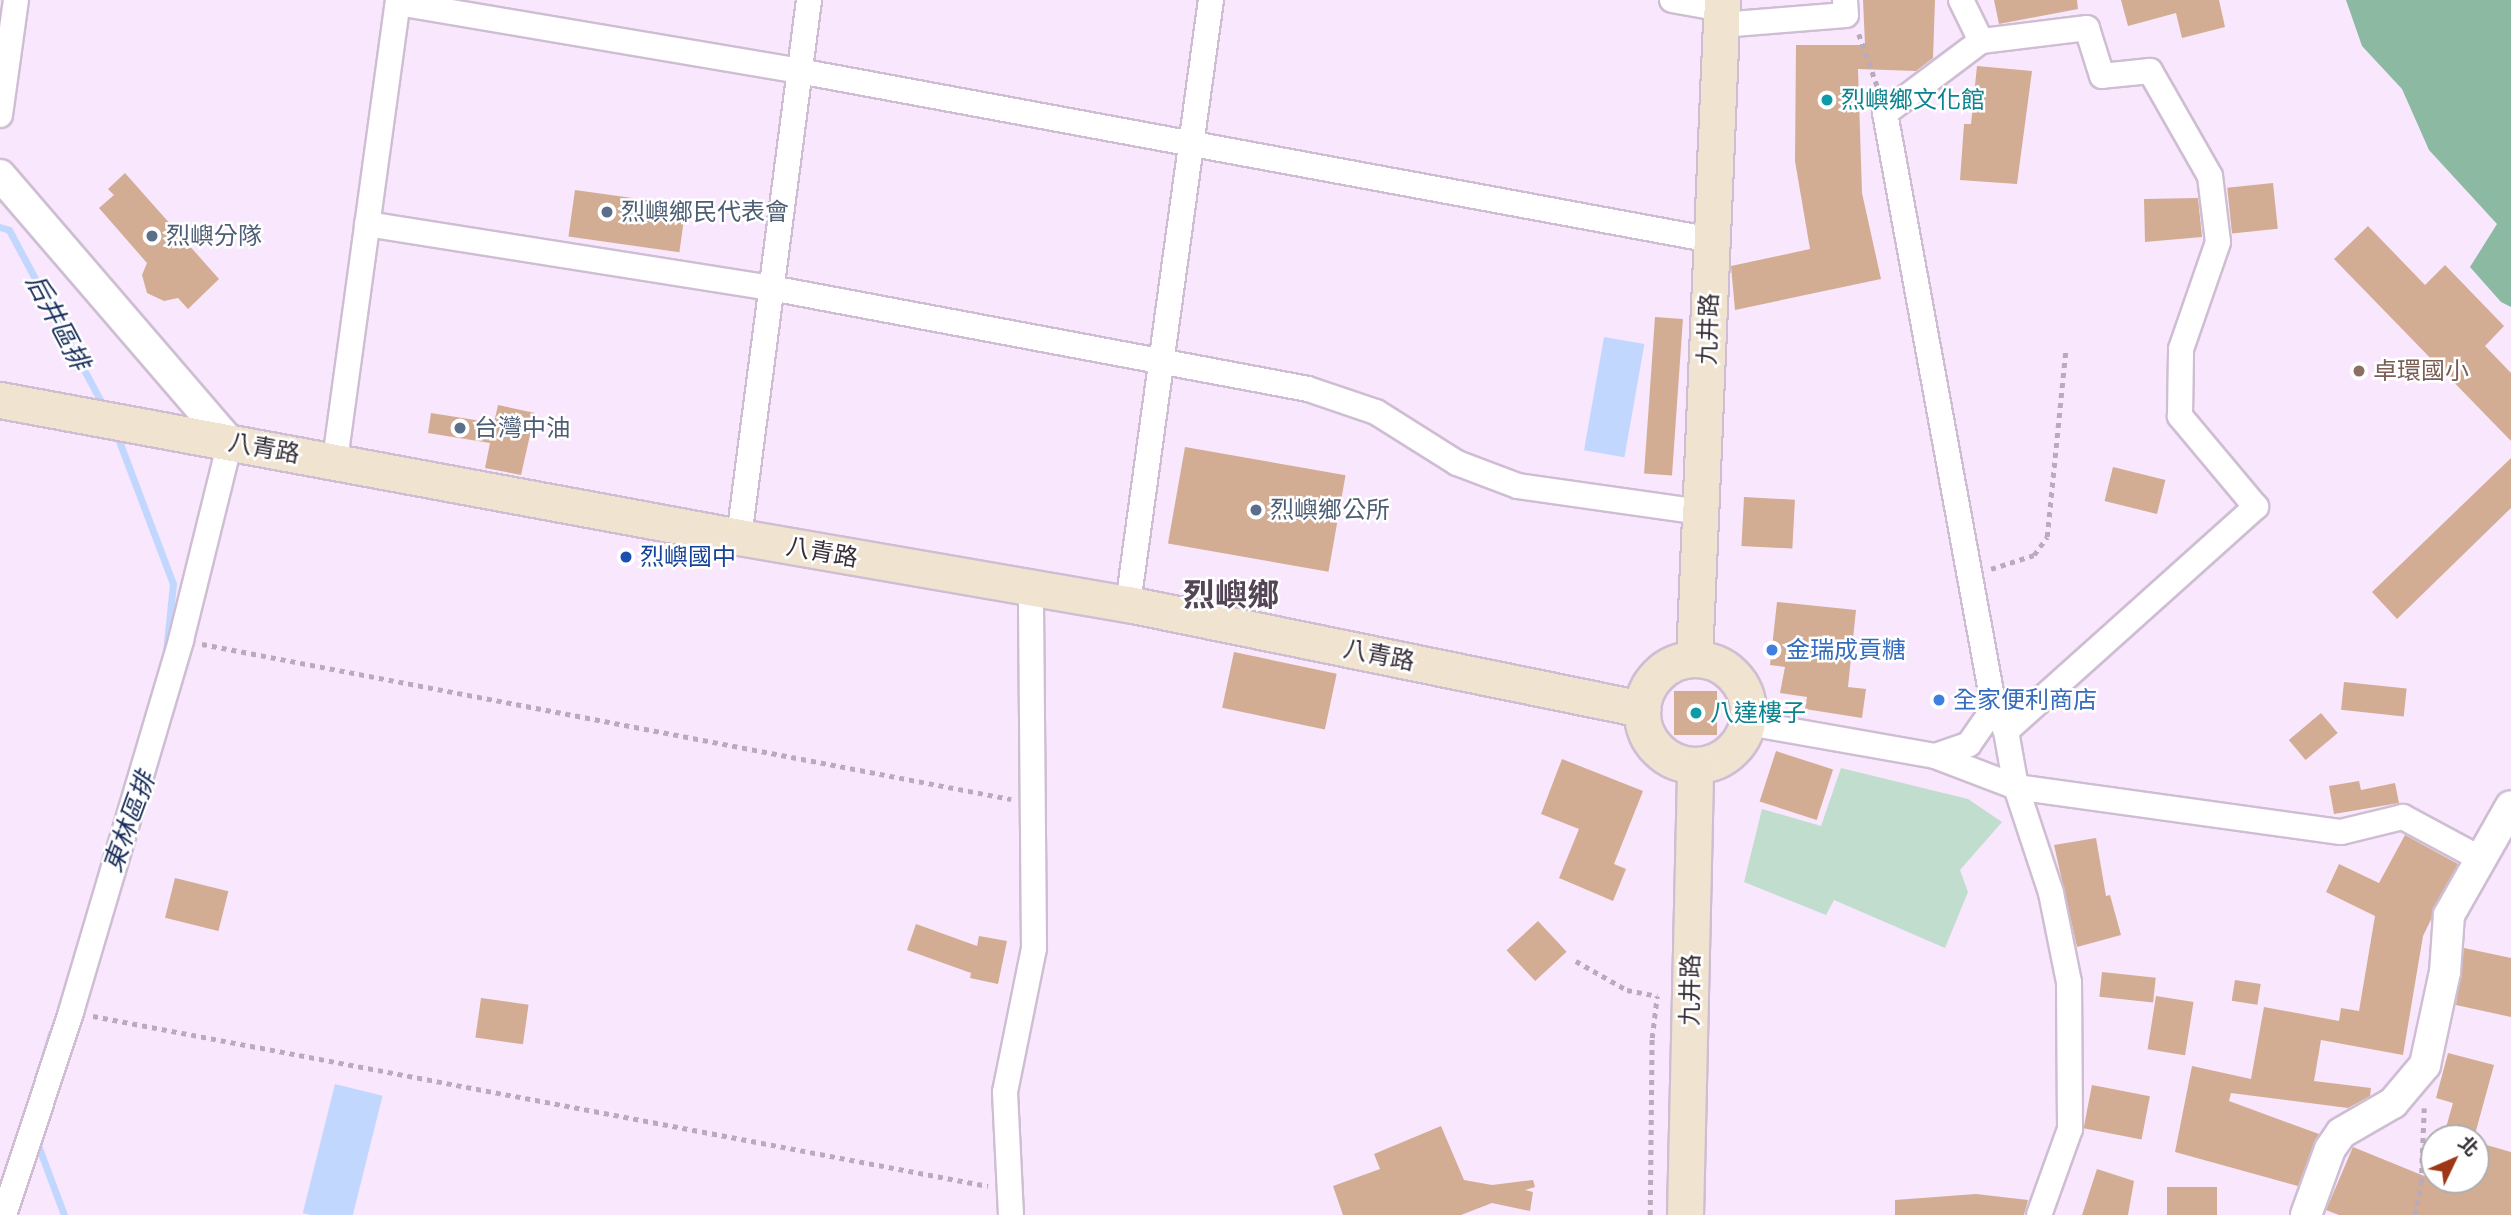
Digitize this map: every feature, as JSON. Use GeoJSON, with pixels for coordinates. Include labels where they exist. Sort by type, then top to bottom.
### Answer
{"type":"FeatureCollection","features":[{"type":"Feature","properties":{"kind":"main road","name":"九井路"},"geometry":{"type":"LineString","coordinates":[[1694,659],[1722,11]]}},
{"type":"Feature","properties":{"kind":"main road","name":"八青路"},"geometry":{"type":"LineString","coordinates":[[0,400],[335,460],[738,537],[1128,604],[1642,709]]}},
{"type":"Feature","properties":{"kind":"main road"},"geometry":{"type":"LineString","coordinates":[[1694,659],[1724,668],[1736,678],[1749,707],[1748,723],[1735,749],[1723,758],[1695,766],[1678,763],[1657,748],[1644,726],[1642,709],[1645,693],[1659,674],[1694,659]]}},
{"type":"Feature","properties":{"kind":"main road","name":"九井路"},"geometry":{"type":"LineString","coordinates":[[1685,1215],[1673,997],[1695,766]]}},
{"type":"Feature","properties":{"kind":"street"},"geometry":{"type":"LineString","coordinates":[[0,115],[16,0]]}},
{"type":"Feature","properties":{"kind":"street"},"geometry":{"type":"LineString","coordinates":[[738,537],[809,0]]}},
{"type":"Feature","properties":{"kind":"street"},"geometry":{"type":"LineString","coordinates":[[1128,604],[1211,0]]}},
{"type":"Feature","properties":{"kind":"street"},"geometry":{"type":"LineString","coordinates":[[1672,0],[1722,11],[1845,7]]}},
{"type":"Feature","properties":{"kind":"street"},"geometry":{"type":"LineString","coordinates":[[1961,0],[1980,41]]}},
{"type":"Feature","properties":{"kind":"street"},"geometry":{"type":"LineString","coordinates":[[335,460],[398,1],[799,71],[1191,146],[1712,240]]}},
{"type":"Feature","properties":{"kind":"street"},"geometry":{"type":"LineString","coordinates":[[2006,731],[2256,507],[2180,416],[2181,349],[2218,242],[2210,176],[2150,71],[2102,76],[2087,28],[1980,41],[1885,113],[1994,708],[2006,731],[2016,787],[2051,893],[2068,982],[2070,1129],[2039,1215]]}},
{"type":"Feature","properties":{"kind":"street"},"geometry":{"type":"LineString","coordinates":[[0,175],[230,442],[181,640],[71,1012],[4,1215]]}},
{"type":"Feature","properties":{"kind":"street"},"geometry":{"type":"LineString","coordinates":[[368,224],[771,288],[1162,360],[1346,400],[1376,412],[1457,463],[1518,486],[1700,512]]}},
{"type":"Feature","properties":{"kind":"street"},"geometry":{"type":"LineString","coordinates":[[1010,1203],[1004,1092],[1034,948],[1031,587]]}},
{"type":"Feature","properties":{"kind":"street"},"geometry":{"type":"LineString","coordinates":[[1935,756],[1969,744],[1994,708]]}},
{"type":"Feature","properties":{"kind":"street"},"geometry":{"type":"LineString","coordinates":[[1748,723],[1935,756],[2016,787],[2341,832],[2403,817],[2481,859]]}},
{"type":"Feature","properties":{"kind":"street"},"geometry":{"type":"LineString","coordinates":[[2306,1215],[2341,1133],[2393,1103],[2425,1065],[2445,972],[2449,915],[2511,806]]}},
{"type":"Feature","properties":{"kind":"path"},"geometry":{"type":"LineString","coordinates":[[1845,7],[1864,42],[1885,113]]}},
{"type":"Feature","properties":{"kind":"path"},"geometry":{"type":"LineString","coordinates":[[1970,575],[2034,555],[2047,537],[2066,348]]}},
{"type":"Feature","properties":{"kind":"path"},"geometry":{"type":"LineString","coordinates":[[181,640],[1033,803]]}},
{"type":"Feature","properties":{"kind":"path"},"geometry":{"type":"LineString","coordinates":[[1576,961],[1627,990],[1673,997],[1652,1038],[1650,1215]]}},
{"type":"Feature","properties":{"kind":"path"},"geometry":{"type":"LineString","coordinates":[[71,1012],[1010,1203]]}},
{"type":"Feature","properties":{"kind":"path"},"geometry":{"type":"LineString","coordinates":[[2415,1215],[2421,1183],[2425,1065]]}},
{"type":"Feature","properties":{"kind":"green space"},"geometry":{"type":"Polygon","coordinates":[[[2346,0],[2511,0],[2511,307],[2501,302],[2470,267],[2497,224],[2429,150],[2402,89],[2362,46],[2346,0]]]}},
{"type":"Feature","properties":{"kind":"green space"},"geometry":{"type":"Polygon","coordinates":[[[1841,768],[1968,799],[2002,822],[1960,870],[1968,892],[1945,948],[1834,900],[1826,915],[1744,882],[1762,809],[1821,826],[1841,768]]]}},
{"type":"Feature","properties":{"kind":"water"},"geometry":{"type":"Polygon","coordinates":[[[1604,337],[1644,344],[1624,457],[1584,450],[1604,337]]]}},
{"type":"Feature","properties":{"kind":"water"},"geometry":{"type":"Polygon","coordinates":[[[335,1084],[383,1096],[353,1215],[303,1213],[335,1084]]]}},
{"type":"Feature","properties":{"kind":"building"},"geometry":{"type":"Polygon","coordinates":[[[1863,0],[1935,0],[1933,58],[1916,71],[1858,69],[1862,193],[1881,279],[1735,310],[1731,266],[1810,249],[1795,161],[1796,45],[1865,45],[1863,0]]]}},
{"type":"Feature","properties":{"kind":"building"},"geometry":{"type":"Polygon","coordinates":[[[1994,0],[2077,0],[2078,9],[1999,24],[1994,0]]]}},
{"type":"Feature","properties":{"kind":"building"},"geometry":{"type":"Polygon","coordinates":[[[2121,0],[2219,0],[2225,27],[2182,38],[2176,13],[2128,26],[2121,0]]]}},
{"type":"Feature","properties":{"kind":"building"},"geometry":{"type":"Polygon","coordinates":[[[1977,66],[2032,71],[2017,184],[1960,180],[1964,124],[1971,124],[1977,66]]]}},
{"type":"Feature","properties":{"kind":"building","name":"烈嶼分隊"},"geometry":{"type":"Polygon","coordinates":[[[125,173],[219,279],[188,309],[178,298],[164,301],[147,293],[142,275],[147,263],[99,208],[114,195],[108,189],[125,173]]]}},
{"type":"Feature","properties":{"kind":"building"},"geometry":{"type":"Polygon","coordinates":[[[2273,183],[2278,229],[2232,234],[2227,188],[2273,183]]]}},
{"type":"Feature","properties":{"kind":"building"},"geometry":{"type":"Polygon","coordinates":[[[575,190],[686,206],[679,252],[568,237],[575,190]]]}},
{"type":"Feature","properties":{"kind":"building"},"geometry":{"type":"Polygon","coordinates":[[[2198,198],[2202,237],[2145,242],[2144,199],[2198,198]]]}},
{"type":"Feature","properties":{"kind":"building"},"geometry":{"type":"Polygon","coordinates":[[[2368,226],[2425,285],[2445,265],[2504,326],[2485,346],[2511,373],[2511,441],[2334,259],[2368,226]]]}},
{"type":"Feature","properties":{"kind":"building"},"geometry":{"type":"Polygon","coordinates":[[[1655,317],[1683,319],[1672,476],[1644,474],[1655,317]]]}},
{"type":"Feature","properties":{"kind":"building"},"geometry":{"type":"Polygon","coordinates":[[[498,405],[535,413],[521,475],[485,468],[490,443],[428,433],[431,413],[494,423],[498,405]]]}},
{"type":"Feature","properties":{"kind":"building","name":"烈嶼鄉公所"},"geometry":{"type":"Polygon","coordinates":[[[1185,447],[1346,475],[1329,572],[1168,544],[1185,447]]]}},
{"type":"Feature","properties":{"kind":"building"},"geometry":{"type":"Polygon","coordinates":[[[2511,458],[2511,508],[2397,619],[2372,592],[2511,458]]]}},
{"type":"Feature","properties":{"kind":"building"},"geometry":{"type":"Polygon","coordinates":[[[2113,467],[2165,480],[2157,514],[2105,501],[2113,467]]]}},
{"type":"Feature","properties":{"kind":"building"},"geometry":{"type":"Polygon","coordinates":[[[1744,497],[1795,500],[1792,549],[1741,546],[1744,497]]]}},
{"type":"Feature","properties":{"kind":"building"},"geometry":{"type":"Polygon","coordinates":[[[1777,602],[1856,610],[1848,687],[1866,689],[1862,718],[1805,709],[1807,697],[1780,693],[1785,667],[1770,665],[1777,602]]]}},
{"type":"Feature","properties":{"kind":"building"},"geometry":{"type":"Polygon","coordinates":[[[1234,652],[1337,674],[1325,730],[1222,708],[1234,652]]]}},
{"type":"Feature","properties":{"kind":"building"},"geometry":{"type":"Polygon","coordinates":[[[2344,682],[2407,689],[2404,716],[2341,710],[2344,682]]]}},
{"type":"Feature","properties":{"kind":"building","name":"八達樓子"},"geometry":{"type":"Polygon","coordinates":[[[1674,691],[1717,691],[1717,735],[1674,735],[1674,691]]]}},
{"type":"Feature","properties":{"kind":"building"},"geometry":{"type":"Polygon","coordinates":[[[2321,713],[2338,733],[2306,760],[2289,740],[2321,713]]]}},
{"type":"Feature","properties":{"kind":"building"},"geometry":{"type":"Polygon","coordinates":[[[1776,751],[1833,770],[1817,820],[1760,801],[1776,751]]]}},
{"type":"Feature","properties":{"kind":"building"},"geometry":{"type":"Polygon","coordinates":[[[1562,759],[1643,791],[1614,864],[1626,869],[1613,901],[1559,878],[1579,829],[1541,814],[1562,759]]]}},
{"type":"Feature","properties":{"kind":"building"},"geometry":{"type":"Polygon","coordinates":[[[2359,781],[2361,790],[2395,783],[2399,803],[2334,814],[2329,786],[2359,781]]]}},
{"type":"Feature","properties":{"kind":"building"},"geometry":{"type":"Polygon","coordinates":[[[2405,835],[2458,864],[2423,936],[2403,1055],[2321,1040],[2314,1081],[2371,1088],[2370,1096],[2348,1108],[2231,1093],[2229,1101],[2319,1134],[2298,1186],[2175,1152],[2192,1066],[2251,1079],[2264,1007],[2339,1021],[2341,1008],[2359,1011],[2375,916],[2326,892],[2339,864],[2379,883],[2405,835]]]}},
{"type":"Feature","properties":{"kind":"building"},"geometry":{"type":"Polygon","coordinates":[[[2096,838],[2106,896],[2110,895],[2121,935],[2077,947],[2054,845],[2096,838]]]}},
{"type":"Feature","properties":{"kind":"building"},"geometry":{"type":"Polygon","coordinates":[[[175,878],[228,891],[218,931],[165,918],[175,878]]]}},
{"type":"Feature","properties":{"kind":"building"},"geometry":{"type":"Polygon","coordinates":[[[1538,921],[1567,952],[1535,981],[1507,950],[1538,921]]]}},
{"type":"Feature","properties":{"kind":"building"},"geometry":{"type":"Polygon","coordinates":[[[916,924],[977,946],[979,936],[1007,941],[998,984],[970,978],[971,973],[907,950],[916,924]]]}},
{"type":"Feature","properties":{"kind":"building"},"geometry":{"type":"Polygon","coordinates":[[[2464,948],[2511,958],[2511,1017],[2456,1005],[2464,948]]]}},
{"type":"Feature","properties":{"kind":"building"},"geometry":{"type":"Polygon","coordinates":[[[2102,972],[2156,978],[2153,1003],[2099,997],[2102,972]]]}},
{"type":"Feature","properties":{"kind":"building"},"geometry":{"type":"Polygon","coordinates":[[[2235,980],[2261,984],[2257,1005],[2232,1001],[2235,980]]]}},
{"type":"Feature","properties":{"kind":"building"},"geometry":{"type":"Polygon","coordinates":[[[2156,996],[2194,1002],[2185,1055],[2148,1049],[2156,996]]]}},
{"type":"Feature","properties":{"kind":"building"},"geometry":{"type":"Polygon","coordinates":[[[481,998],[529,1005],[523,1044],[475,1038],[481,998]]]}},
{"type":"Feature","properties":{"kind":"building"},"geometry":{"type":"Polygon","coordinates":[[[2448,1053],[2494,1065],[2478,1124],[2447,1124],[2453,1103],[2436,1098],[2448,1053]]]}},
{"type":"Feature","properties":{"kind":"building"},"geometry":{"type":"Polygon","coordinates":[[[2092,1085],[2150,1096],[2142,1139],[2084,1128],[2092,1085]]]}},
{"type":"Feature","properties":{"kind":"building"},"geometry":{"type":"Polygon","coordinates":[[[1441,1126],[1464,1180],[1492,1185],[1533,1180],[1535,1187],[1525,1190],[1533,1192],[1530,1211],[1492,1203],[1461,1215],[1343,1215],[1333,1186],[1380,1169],[1374,1154],[1441,1126]]]}},
{"type":"Feature","properties":{"kind":"building"},"geometry":{"type":"Polygon","coordinates":[[[2490,1146],[2511,1152],[2511,1215],[2339,1215],[2326,1210],[2353,1147],[2420,1174],[2420,1194],[2490,1194],[2490,1146]]]}},
{"type":"Feature","properties":{"kind":"building"},"geometry":{"type":"Polygon","coordinates":[[[2097,1169],[2134,1181],[2128,1215],[2082,1215],[2097,1169]]]}},
{"type":"Feature","properties":{"kind":"building"},"geometry":{"type":"Polygon","coordinates":[[[2167,1187],[2217,1187],[2217,1215],[2167,1215],[2167,1187]]]}},
{"type":"Feature","properties":{"kind":"building"},"geometry":{"type":"Polygon","coordinates":[[[1976,1194],[2028,1200],[2024,1215],[1895,1215],[1895,1200],[1976,1194]]]}},
{"type":"Feature","properties":{"kind":"waterway","name":"后井區排"},"geometry":{"type":"LineString","coordinates":[[0,227],[9,230],[105,409]]}},
{"type":"Feature","properties":{"kind":"waterway","name":"東林區排"},"geometry":{"type":"LineString","coordinates":[[116,433],[173,584],[166,652]]}},
{"type":"Feature","properties":{"kind":"waterway","name":"東林區排"},"geometry":{"type":"LineString","coordinates":[[30,1105],[51,1033]]}},
{"type":"Feature","properties":{"kind":"waterway","name":"東林區排"},"geometry":{"type":"LineString","coordinates":[[36,1140],[64,1215]]}},
{"type":"Feature","properties":{"kind":"place","name":"烈嶼鄉文化館"},"geometry":{"type":"Point","coordinates":[1827,100]}},
{"type":"Feature","properties":{"kind":"place","name":"烈嶼鄉民代表會"},"geometry":{"type":"Point","coordinates":[607,212]}},
{"type":"Feature","properties":{"kind":"place","name":"烈嶼分隊"},"geometry":{"type":"Point","coordinates":[152,236]}},
{"type":"Feature","properties":{"kind":"place","name":"卓環國小"},"geometry":{"type":"Point","coordinates":[2359,371]}},
{"type":"Feature","properties":{"kind":"place","name":"台灣中油"},"geometry":{"type":"Point","coordinates":[460,428]}},
{"type":"Feature","properties":{"kind":"place","name":"烈嶼鄉公所"},"geometry":{"type":"Point","coordinates":[1256,510]}},
{"type":"Feature","properties":{"kind":"place","name":"烈嶼國中"},"geometry":{"type":"Point","coordinates":[626,557]}},
{"type":"Feature","properties":{"kind":"place","name":"金瑞成貢糖"},"geometry":{"type":"Point","coordinates":[1772,650]}},
{"type":"Feature","properties":{"kind":"place","name":"全家便利商店"},"geometry":{"type":"Point","coordinates":[1939,700]}},
{"type":"Feature","properties":{"kind":"place","name":"八達樓子"},"geometry":{"type":"Point","coordinates":[1696,713]}},
{"type":"Feature","properties":{"kind":"district","name":"烈嶼鄉"},"geometry":{"type":"Point","coordinates":[1231,595]}}]}
